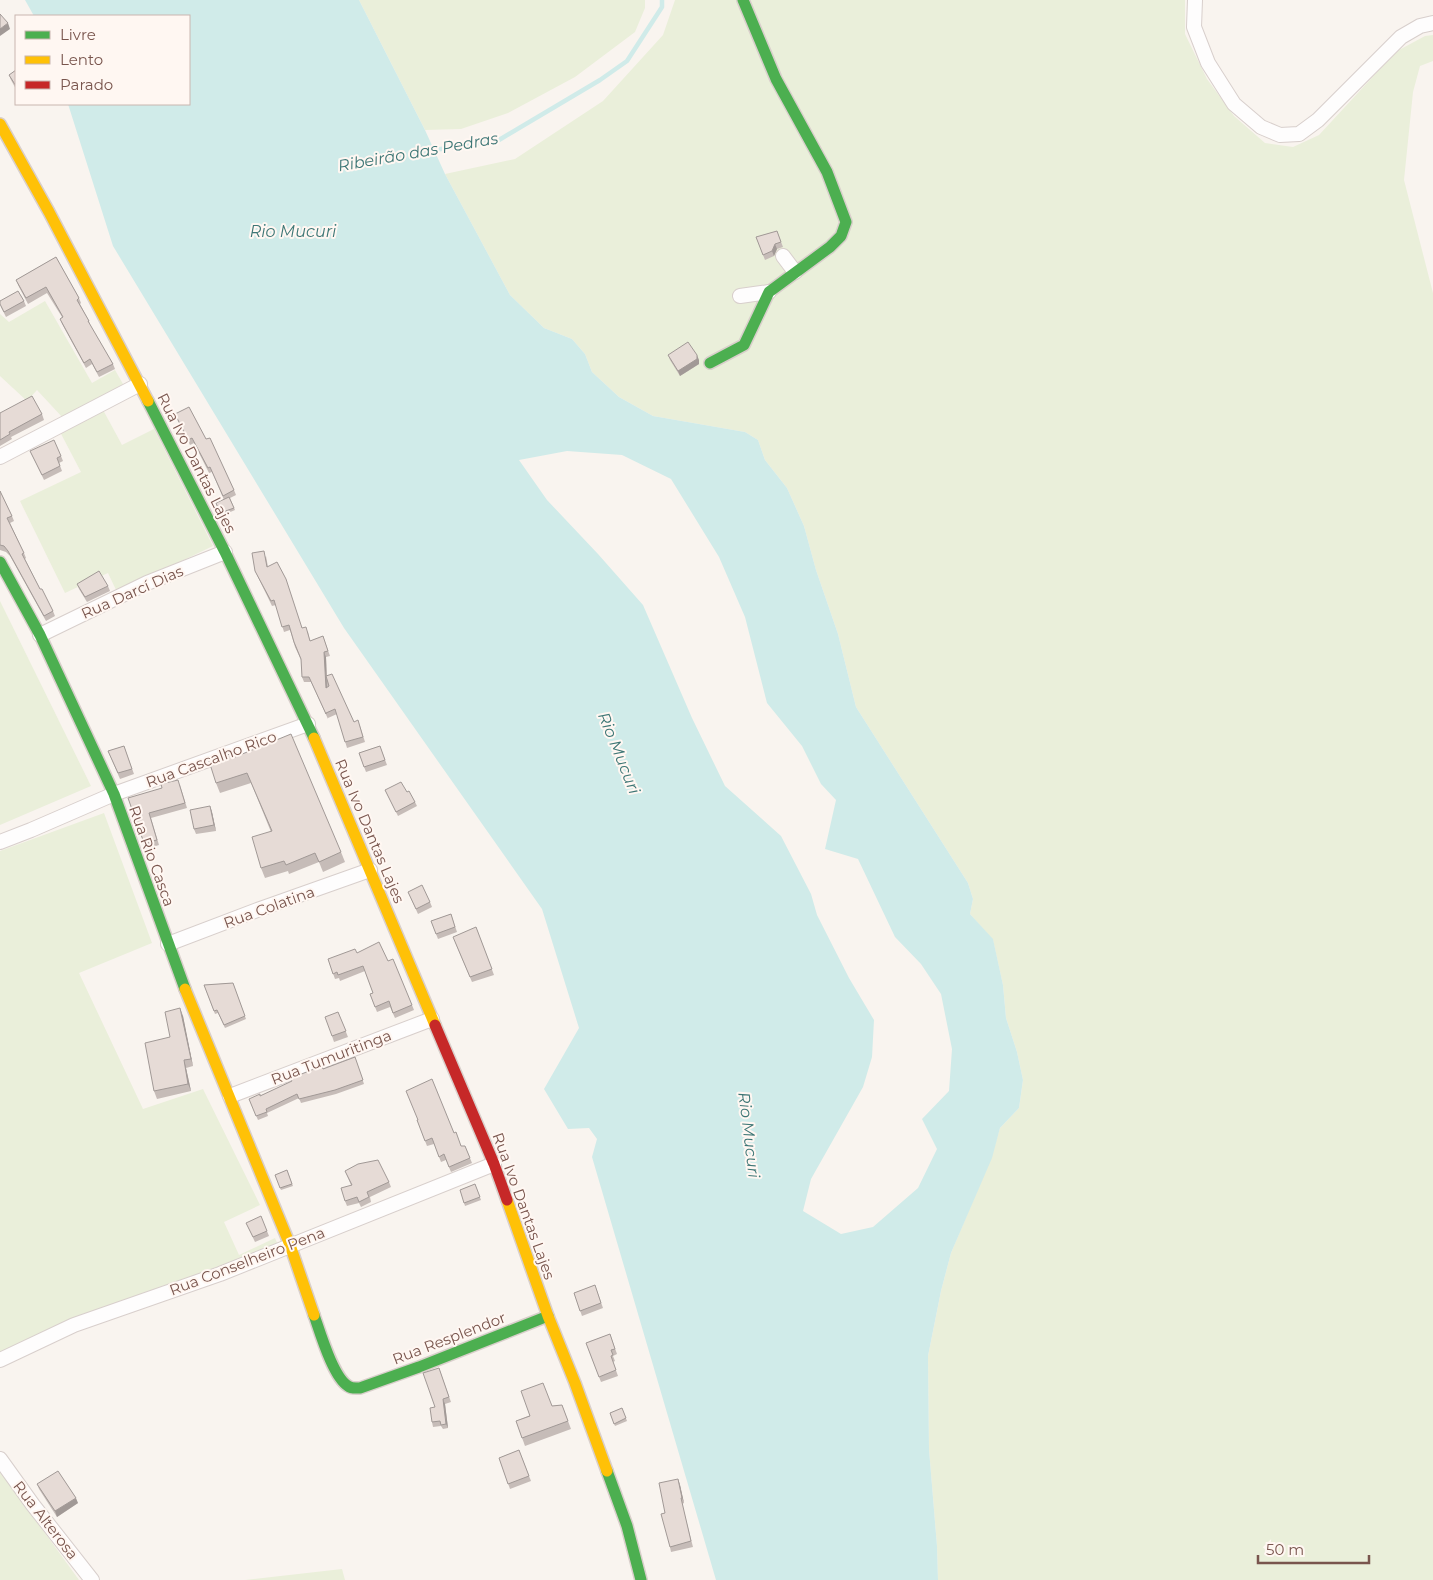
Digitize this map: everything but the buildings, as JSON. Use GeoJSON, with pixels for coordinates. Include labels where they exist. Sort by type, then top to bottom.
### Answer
{"type":"FeatureCollection","features":[{"type":"Feature","properties":{"kind":"street"},"geometry":{"type":"LineString","coordinates":[[710,362],[744,345],[769,292],[830,247],[841,236],[846,222],[826,172],[776,78],[743,0]]}},
{"type":"Feature","properties":{"kind":"street"},"geometry":{"type":"LineString","coordinates":[[1195,0],[1194,27],[1208,64],[1234,104],[1261,127],[1280,135],[1298,134],[1318,120],[1401,37],[1420,26],[1433,23]]}},
{"type":"Feature","properties":{"kind":"street","name":"Rua Ivo Dantas Lajes"},"geometry":{"type":"LineString","coordinates":[[0,124],[50,212],[140,384],[225,552],[308,724],[494,1164],[548,1316],[575,1383],[627,1526],[641,1580]]}},
{"type":"Feature","properties":{"kind":"street"},"geometry":{"type":"LineString","coordinates":[[783,256],[795,272]]}},
{"type":"Feature","properties":{"kind":"street"},"geometry":{"type":"LineString","coordinates":[[740,296],[769,292]]}},
{"type":"Feature","properties":{"kind":"street"},"geometry":{"type":"LineString","coordinates":[[0,457],[140,384]]}},
{"type":"Feature","properties":{"kind":"street","name":"Rua Darcí Dias"},"geometry":{"type":"LineString","coordinates":[[40,635],[147,583],[225,552]]}},
{"type":"Feature","properties":{"kind":"street","name":"Rua Rio Casca"},"geometry":{"type":"LineString","coordinates":[[0,562],[40,635],[114,794],[168,944],[206,1042],[230,1096],[290,1245],[324,1346],[336,1371],[346,1385],[352,1388],[360,1388]]}},
{"type":"Feature","properties":{"kind":"street","name":"Rua Cascalho Rico"},"geometry":{"type":"LineString","coordinates":[[0,842],[114,794],[308,724]]}},
{"type":"Feature","properties":{"kind":"street","name":"Rua Colatina"},"geometry":{"type":"LineString","coordinates":[[168,944],[370,870]]}},
{"type":"Feature","properties":{"kind":"street","name":"Rua Tumuritinga"},"geometry":{"type":"LineString","coordinates":[[230,1096],[432,1019]]}},
{"type":"Feature","properties":{"kind":"street","name":"Rua Conselheiro Pena"},"geometry":{"type":"LineString","coordinates":[[0,1360],[74,1325],[220,1274],[494,1164]]}},
{"type":"Feature","properties":{"kind":"street","name":"Rua Resplendor"},"geometry":{"type":"LineString","coordinates":[[360,1388],[419,1368],[548,1316]]}},
{"type":"Feature","properties":{"kind":"street","name":"Rua Alterosa"},"geometry":{"type":"LineString","coordinates":[[0,1459],[33,1505],[92,1580]]}},
{"type":"Feature","properties":{"kind":"green space"},"geometry":{"type":"Polygon","coordinates":[[[359,0],[645,0],[645,8],[635,32],[575,77],[508,113],[461,129],[425,130],[359,0]]]}},
{"type":"Feature","properties":{"kind":"green space"},"geometry":{"type":"Polygon","coordinates":[[[675,0],[1185,0],[1185,34],[1207,79],[1234,116],[1265,143],[1293,147],[1319,135],[1399,50],[1425,36],[1433,35],[1433,61],[1420,66],[1413,92],[1404,180],[1433,293],[1433,1580],[938,1580],[929,1449],[928,1356],[951,1253],[991,1158],[1000,1128],[1019,1108],[1023,1080],[1017,1052],[1006,1018],[1003,985],[993,940],[970,914],[973,899],[968,883],[856,707],[838,634],[816,570],[804,526],[787,488],[765,460],[758,440],[745,432],[653,416],[619,397],[592,372],[585,354],[572,339],[544,328],[510,295],[445,174],[515,159],[603,101],[663,35],[675,0]]]}},
{"type":"Feature","properties":{"kind":"green space"},"geometry":{"type":"Polygon","coordinates":[[[45,301],[92,383],[115,370],[123,384],[64,419],[37,390],[27,401],[0,376],[0,314],[9,322],[45,301]]]}},
{"type":"Feature","properties":{"kind":"green space"},"geometry":{"type":"Polygon","coordinates":[[[102,408],[122,445],[154,429],[213,546],[117,592],[108,573],[65,593],[20,501],[81,472],[59,430],[102,408]]]}},
{"type":"Feature","properties":{"kind":"green space"},"geometry":{"type":"Polygon","coordinates":[[[0,601],[91,786],[0,825],[0,601]]]}},
{"type":"Feature","properties":{"kind":"green space"},"geometry":{"type":"Polygon","coordinates":[[[104,813],[152,943],[79,973],[143,1109],[203,1089],[260,1205],[224,1222],[239,1255],[275,1238],[278,1245],[226,1268],[109,1305],[0,1353],[0,851],[104,813]]]}},
{"type":"Feature","properties":{"kind":"green space"},"geometry":{"type":"Polygon","coordinates":[[[0,1471],[79,1580],[0,1580],[0,1471]]]}},
{"type":"Feature","properties":{"kind":"green space"},"geometry":{"type":"Polygon","coordinates":[[[342,1569],[345,1580],[245,1580],[342,1569]]]}},
{"type":"Feature","properties":{"kind":"water","name":"Rio Mucuri"},"geometry":{"type":"Polygon","coordinates":[[[25,0],[359,0],[425,130],[445,174],[510,295],[544,328],[572,339],[585,354],[592,372],[619,397],[653,416],[745,432],[758,440],[765,460],[787,488],[804,526],[816,570],[838,634],[856,707],[968,883],[973,899],[970,914],[993,939],[1003,985],[1006,1018],[1017,1052],[1023,1080],[1019,1108],[1000,1128],[992,1158],[951,1253],[928,1356],[929,1449],[938,1580],[716,1580],[592,1157],[597,1139],[589,1128],[568,1129],[544,1089],[579,1028],[542,909],[344,628],[113,246],[68,105],[190,105],[190,15],[33,15],[25,0]],[[567,451],[519,460],[547,500],[643,605],[692,718],[725,786],[781,836],[811,894],[817,915],[849,978],[874,1020],[872,1057],[863,1087],[811,1179],[803,1211],[841,1234],[873,1227],[918,1188],[937,1149],[922,1119],[949,1091],[952,1049],[941,994],[921,964],[895,937],[858,859],[825,849],[836,800],[821,784],[802,746],[767,703],[745,617],[719,557],[671,479],[622,455],[567,451]]]}},
{"type":"Feature","properties":{"kind":"waterway","name":"Ribeirão das Pedras"},"geometry":{"type":"LineString","coordinates":[[428,151],[499,140],[600,80],[627,61],[662,7],[662,0]]}},
{"type":"Feature","properties":{"kind":"traffic: fast"},"geometry":{"type":"LineString","coordinates":[[710,363],[744,345],[769,292],[830,247],[841,236],[846,222],[827,172],[776,79],[743,0]]}},
{"type":"Feature","properties":{"kind":"traffic: fast"},"geometry":{"type":"LineString","coordinates":[[148,401],[225,552],[314,738]]}},
{"type":"Feature","properties":{"kind":"traffic: fast"},"geometry":{"type":"LineString","coordinates":[[0,562],[40,635],[114,794],[185,989]]}},
{"type":"Feature","properties":{"kind":"traffic: fast"},"geometry":{"type":"LineString","coordinates":[[314,1315],[337,1374],[351,1388],[360,1388],[419,1367],[548,1316]]}},
{"type":"Feature","properties":{"kind":"traffic: fast"},"geometry":{"type":"LineString","coordinates":[[607,1471],[627,1526],[641,1580]]}},
{"type":"Feature","properties":{"kind":"traffic: slow"},"geometry":{"type":"LineString","coordinates":[[0,124],[49,212],[148,401]]}},
{"type":"Feature","properties":{"kind":"traffic: slow"},"geometry":{"type":"LineString","coordinates":[[314,738],[435,1025]]}},
{"type":"Feature","properties":{"kind":"traffic: slow"},"geometry":{"type":"LineString","coordinates":[[185,989],[290,1245],[314,1315]]}},
{"type":"Feature","properties":{"kind":"traffic: slow"},"geometry":{"type":"LineString","coordinates":[[507,1200],[548,1316],[607,1471]]}},
{"type":"Feature","properties":{"kind":"traffic: jam"},"geometry":{"type":"LineString","coordinates":[[435,1025],[494,1164],[507,1200]]}}]}
